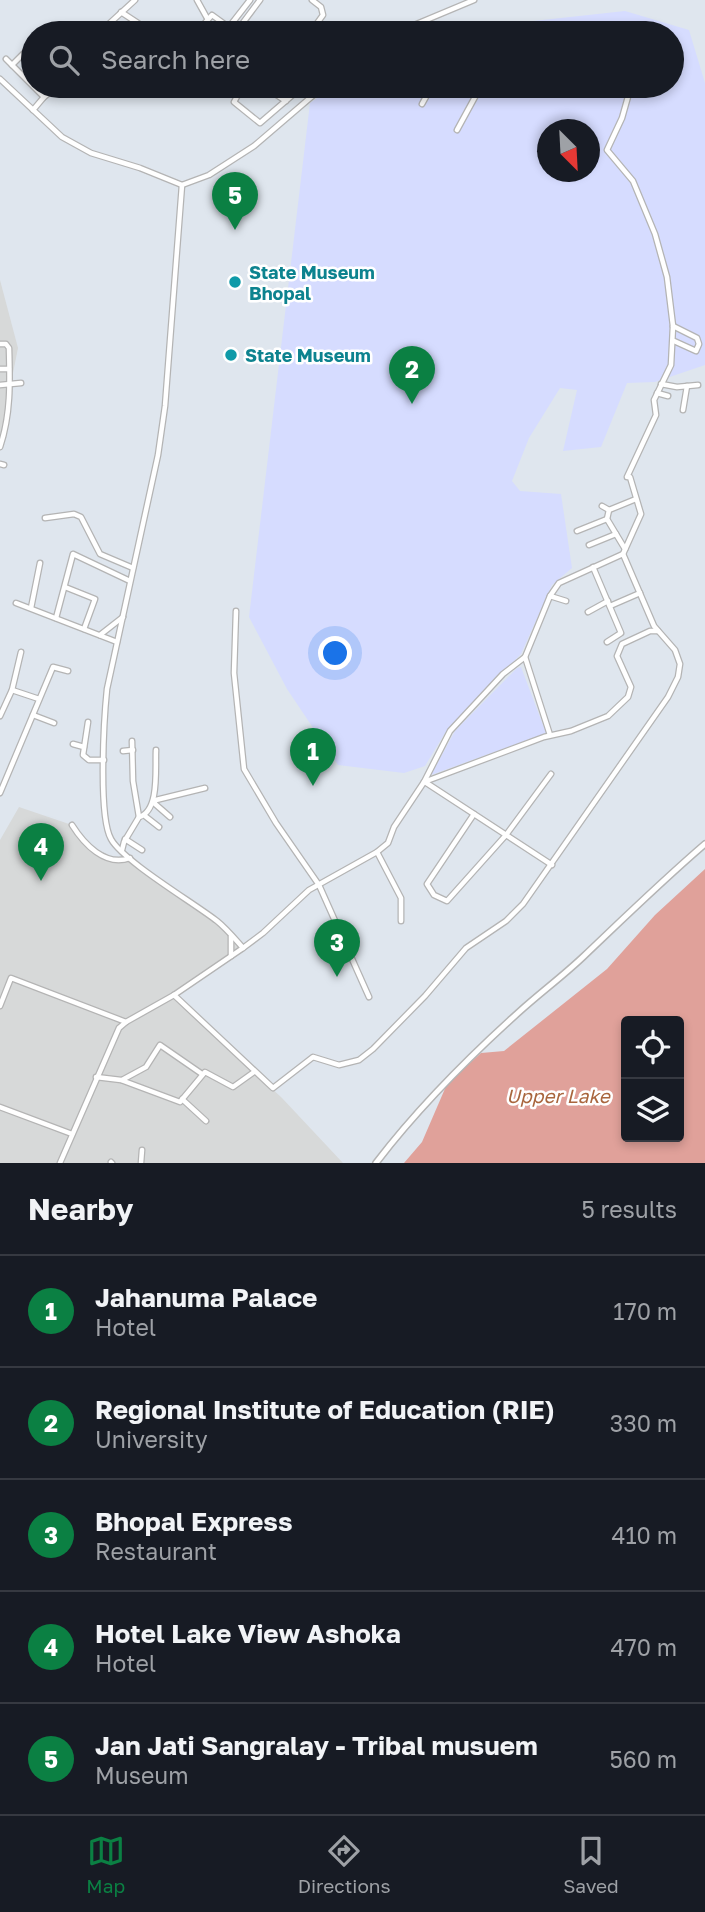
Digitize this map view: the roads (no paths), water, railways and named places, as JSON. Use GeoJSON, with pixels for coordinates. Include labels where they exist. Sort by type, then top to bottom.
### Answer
{"type":"FeatureCollection","features":[{"type":"Feature","properties":{"kind":"street"},"geometry":{"type":"LineString","coordinates":[[112,21],[135,0]]}},
{"type":"Feature","properties":{"kind":"street"},"geometry":{"type":"LineString","coordinates":[[197,0],[207,18]]}},
{"type":"Feature","properties":{"kind":"street"},"geometry":{"type":"LineString","coordinates":[[234,21],[250,0]]}},
{"type":"Feature","properties":{"kind":"street"},"geometry":{"type":"LineString","coordinates":[[245,21],[260,0]]}},
{"type":"Feature","properties":{"kind":"street"},"geometry":{"type":"LineString","coordinates":[[312,0],[320,7],[323,15],[319,21]]}},
{"type":"Feature","properties":{"kind":"street"},"geometry":{"type":"LineString","coordinates":[[424,21],[474,0]]}},
{"type":"Feature","properties":{"kind":"street"},"geometry":{"type":"LineString","coordinates":[[121,12],[135,21]]}},
{"type":"Feature","properties":{"kind":"street"},"geometry":{"type":"LineString","coordinates":[[205,21],[214,16],[221,21]]}},
{"type":"Feature","properties":{"kind":"street"},"geometry":{"type":"LineString","coordinates":[[12,65],[21,56]]}},
{"type":"Feature","properties":{"kind":"street"},"geometry":{"type":"LineString","coordinates":[[6,59],[21,74]]}},
{"type":"Feature","properties":{"kind":"street"},"geometry":{"type":"LineString","coordinates":[[0,79],[62,137],[91,153],[140,168],[182,185],[209,175],[254,146],[307,98]]}},
{"type":"Feature","properties":{"kind":"street"},"geometry":{"type":"LineString","coordinates":[[33,110],[43,98]]}},
{"type":"Feature","properties":{"kind":"street"},"geometry":{"type":"LineString","coordinates":[[236,98],[234,102],[260,123],[290,98]]}},
{"type":"Feature","properties":{"kind":"street"},"geometry":{"type":"LineString","coordinates":[[280,98],[286,102]]}},
{"type":"Feature","properties":{"kind":"street"},"geometry":{"type":"LineString","coordinates":[[422,104],[425,98]]}},
{"type":"Feature","properties":{"kind":"street"},"geometry":{"type":"LineString","coordinates":[[457,130],[474,98]]}},
{"type":"Feature","properties":{"kind":"street"},"geometry":{"type":"LineString","coordinates":[[60,1163],[120,1028],[243,948],[309,890],[377,852],[388,842],[394,827],[424,782],[450,731],[503,674],[525,657],[550,596],[559,583],[624,552],[641,514],[630,477],[627,477],[656,415],[654,400],[671,365],[674,341],[667,277],[655,234],[633,181],[607,150],[622,118],[628,98]]}},
{"type":"Feature","properties":{"kind":"street"},"geometry":{"type":"LineString","coordinates":[[182,185],[165,406],[158,456],[107,689],[105,820],[111,840],[130,858],[220,923],[243,948]]}},
{"type":"Feature","properties":{"kind":"street"},"geometry":{"type":"LineString","coordinates":[[673,326],[697,338],[699,344],[696,351],[674,341]]}},
{"type":"Feature","properties":{"kind":"street"},"geometry":{"type":"LineString","coordinates":[[0,344],[6,344],[9,348],[11,384],[6,428],[0,447]]}},
{"type":"Feature","properties":{"kind":"street"},"geometry":{"type":"LineString","coordinates":[[0,369],[9,369]]}},
{"type":"Feature","properties":{"kind":"street"},"geometry":{"type":"LineString","coordinates":[[0,385],[21,383]]}},
{"type":"Feature","properties":{"kind":"street"},"geometry":{"type":"LineString","coordinates":[[661,384],[698,385]]}},
{"type":"Feature","properties":{"kind":"street"},"geometry":{"type":"LineString","coordinates":[[683,410],[687,386]]}},
{"type":"Feature","properties":{"kind":"street"},"geometry":{"type":"LineString","coordinates":[[657,393],[668,396]]}},
{"type":"Feature","properties":{"kind":"street"},"geometry":{"type":"LineString","coordinates":[[609,510],[636,499]]}},
{"type":"Feature","properties":{"kind":"street"},"geometry":{"type":"LineString","coordinates":[[602,506],[609,510]]}},
{"type":"Feature","properties":{"kind":"street"},"geometry":{"type":"LineString","coordinates":[[174,995],[273,1088],[313,1057],[339,1065],[359,1060],[425,996],[466,948],[506,921],[523,904],[668,697],[678,677],[680,664],[675,650],[654,626],[624,552],[607,519],[609,510]]}},
{"type":"Feature","properties":{"kind":"street"},"geometry":{"type":"LineString","coordinates":[[45,518],[74,514],[81,517],[100,554],[133,568]]}},
{"type":"Feature","properties":{"kind":"street"},"geometry":{"type":"LineString","coordinates":[[577,531],[607,519]]}},
{"type":"Feature","properties":{"kind":"street"},"geometry":{"type":"LineString","coordinates":[[589,545],[616,534]]}},
{"type":"Feature","properties":{"kind":"street"},"geometry":{"type":"LineString","coordinates":[[56,618],[73,554],[130,581]]}},
{"type":"Feature","properties":{"kind":"street"},"geometry":{"type":"LineString","coordinates":[[31,608],[40,563]]}},
{"type":"Feature","properties":{"kind":"street"},"geometry":{"type":"LineString","coordinates":[[593,568],[621,633],[607,642]]}},
{"type":"Feature","properties":{"kind":"street"},"geometry":{"type":"LineString","coordinates":[[65,587],[95,599],[84,629]]}},
{"type":"Feature","properties":{"kind":"street"},"geometry":{"type":"LineString","coordinates":[[588,612],[640,593]]}},
{"type":"Feature","properties":{"kind":"street"},"geometry":{"type":"LineString","coordinates":[[550,596],[566,601]]}},
{"type":"Feature","properties":{"kind":"street"},"geometry":{"type":"LineString","coordinates":[[16,603],[117,642]]}},
{"type":"Feature","properties":{"kind":"street"},"geometry":{"type":"LineString","coordinates":[[236,611],[234,673],[244,769],[276,823],[319,885],[369,997]]}},
{"type":"Feature","properties":{"kind":"street"},"geometry":{"type":"LineString","coordinates":[[99,635],[123,617]]}},
{"type":"Feature","properties":{"kind":"street"},"geometry":{"type":"LineString","coordinates":[[424,782],[608,716],[628,697],[631,687],[617,656],[622,644],[650,631],[659,631]]}},
{"type":"Feature","properties":{"kind":"street"},"geometry":{"type":"LineString","coordinates":[[0,716],[12,690],[21,652]]}},
{"type":"Feature","properties":{"kind":"street"},"geometry":{"type":"LineString","coordinates":[[525,657],[550,735]]}},
{"type":"Feature","properties":{"kind":"street"},"geometry":{"type":"LineString","coordinates":[[0,793],[53,667],[68,671]]}},
{"type":"Feature","properties":{"kind":"street"},"geometry":{"type":"LineString","coordinates":[[12,690],[39,699]]}},
{"type":"Feature","properties":{"kind":"street"},"geometry":{"type":"LineString","coordinates":[[33,715],[54,723]]}},
{"type":"Feature","properties":{"kind":"street"},"geometry":{"type":"LineString","coordinates":[[88,722],[83,755],[89,760],[104,760]]}},
{"type":"Feature","properties":{"kind":"street"},"geometry":{"type":"LineString","coordinates":[[132,741],[133,781],[142,816],[159,827]]}},
{"type":"Feature","properties":{"kind":"street"},"geometry":{"type":"LineString","coordinates":[[73,744],[84,747]]}},
{"type":"Feature","properties":{"kind":"street"},"geometry":{"type":"LineString","coordinates":[[123,751],[133,750]]}},
{"type":"Feature","properties":{"kind":"street"},"geometry":{"type":"LineString","coordinates":[[154,803],[156,750]]}},
{"type":"Feature","properties":{"kind":"street"},"geometry":{"type":"LineString","coordinates":[[474,814],[427,884],[434,895],[447,901],[506,835],[551,774]]}},
{"type":"Feature","properties":{"kind":"street"},"geometry":{"type":"LineString","coordinates":[[424,782],[552,865]]}},
{"type":"Feature","properties":{"kind":"street"},"geometry":{"type":"LineString","coordinates":[[122,850],[125,839],[160,797],[205,788]]}},
{"type":"Feature","properties":{"kind":"street"},"geometry":{"type":"LineString","coordinates":[[154,803],[170,817]]}},
{"type":"Feature","properties":{"kind":"street"},"geometry":{"type":"LineString","coordinates":[[72,825],[82,842],[104,857],[120,862],[130,858]]}},
{"type":"Feature","properties":{"kind":"street"},"geometry":{"type":"LineString","coordinates":[[125,839],[142,850]]}},
{"type":"Feature","properties":{"kind":"street"},"geometry":{"type":"LineString","coordinates":[[376,1163],[441,1087],[493,1036],[705,844]]}},
{"type":"Feature","properties":{"kind":"street"},"geometry":{"type":"LineString","coordinates":[[377,852],[401,898],[401,921]]}},
{"type":"Feature","properties":{"kind":"street"},"geometry":{"type":"LineString","coordinates":[[231,936],[231,956]]}},
{"type":"Feature","properties":{"kind":"street"},"geometry":{"type":"LineString","coordinates":[[0,1006],[11,978],[126,1022]]}},
{"type":"Feature","properties":{"kind":"street"},"geometry":{"type":"LineString","coordinates":[[121,1080],[146,1067],[160,1045],[202,1074]]}},
{"type":"Feature","properties":{"kind":"street"},"geometry":{"type":"LineString","coordinates":[[96,1077],[121,1080],[180,1102],[205,1072],[233,1087],[254,1072]]}},
{"type":"Feature","properties":{"kind":"street"},"geometry":{"type":"LineString","coordinates":[[182,1099],[206,1121]]}},
{"type":"Feature","properties":{"kind":"street"},"geometry":{"type":"LineString","coordinates":[[0,1107],[72,1134]]}},
{"type":"Feature","properties":{"kind":"street"},"geometry":{"type":"LineString","coordinates":[[141,1163],[142,1150]]}},
{"type":"Feature","properties":{"kind":"water","name":"Upper Lake"},"geometry":{"type":"Polygon","coordinates":[[[705,869],[705,1163],[404,1163],[422,1142],[447,1084],[481,1053],[504,1051],[607,969],[655,915],[705,869]]]}},
{"type":"Feature","properties":{"kind":"place","name":"Jan Jati Sangralay - Tribal musuem"},"geometry":{"type":"Point","coordinates":[235,230]}},
{"type":"Feature","properties":{"kind":"place","name":"State Museum Bhopal"},"geometry":{"type":"Point","coordinates":[235,282]}},
{"type":"Feature","properties":{"kind":"place","name":"State Museum"},"geometry":{"type":"Point","coordinates":[231,355]}},
{"type":"Feature","properties":{"kind":"place","name":"Regional Institute of Education (RIE)"},"geometry":{"type":"Point","coordinates":[412,404]}},
{"type":"Feature","properties":{"kind":"place","name":"Jahanuma Palace"},"geometry":{"type":"Point","coordinates":[313,786]}},
{"type":"Feature","properties":{"kind":"place","name":"Hotel Lake View Ashoka"},"geometry":{"type":"Point","coordinates":[41,881]}},
{"type":"Feature","properties":{"kind":"place","name":"Bhopal Express"},"geometry":{"type":"Point","coordinates":[337,977]}}]}
